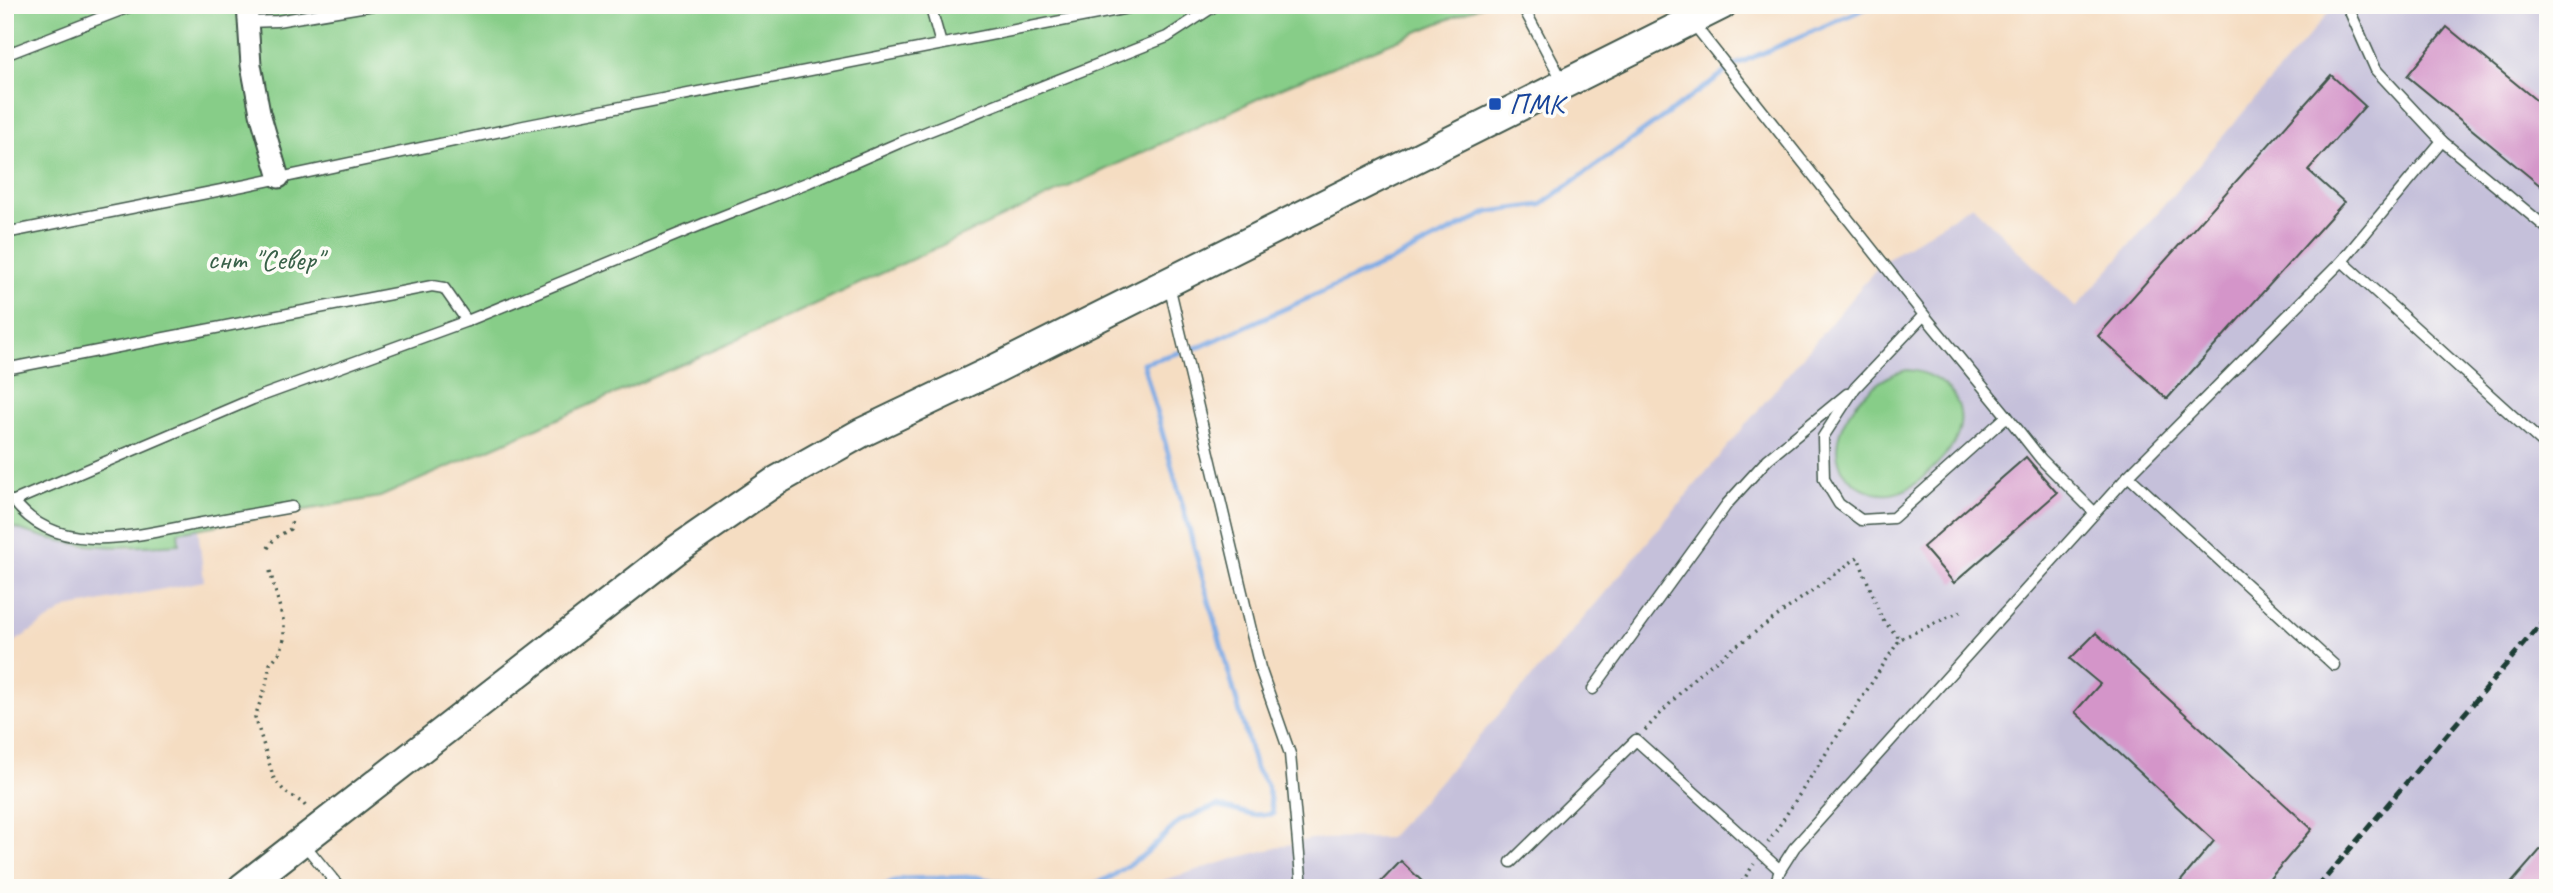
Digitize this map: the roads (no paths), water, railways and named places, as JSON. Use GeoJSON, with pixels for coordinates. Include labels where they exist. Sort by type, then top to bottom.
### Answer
{"type":"FeatureCollection","features":[{"type":"Feature","properties":{"kind":"street"},"geometry":{"type":"LineString","coordinates":[[242,888],[675,551],[776,481],[861,433],[1169,283],[1722,5]]}},
{"type":"Feature","properties":{"kind":"street"},"geometry":{"type":"LineString","coordinates":[[247,13],[251,65],[260,113],[279,178]]}},
{"type":"Feature","properties":{"kind":"lane"},"geometry":{"type":"LineString","coordinates":[[5,55],[134,5]]}},
{"type":"Feature","properties":{"kind":"lane"},"geometry":{"type":"LineString","coordinates":[[247,13],[276,21],[373,5]]}},
{"type":"Feature","properties":{"kind":"lane"},"geometry":{"type":"LineString","coordinates":[[930,5],[941,44]]}},
{"type":"Feature","properties":{"kind":"lane"},"geometry":{"type":"LineString","coordinates":[[1074,5],[1078,17]]}},
{"type":"Feature","properties":{"kind":"lane"},"geometry":{"type":"LineString","coordinates":[[5,233],[511,129],[1143,5]]}},
{"type":"Feature","properties":{"kind":"lane"},"geometry":{"type":"LineString","coordinates":[[292,507],[134,537],[93,538],[68,535],[43,526],[10,501],[253,399],[467,321],[809,183],[901,142],[1167,37],[1216,5]]}},
{"type":"Feature","properties":{"kind":"lane"},"geometry":{"type":"LineString","coordinates":[[1522,5],[1564,84]]}},
{"type":"Feature","properties":{"kind":"lane"},"geometry":{"type":"LineString","coordinates":[[2347,5],[2376,70],[2442,141],[2548,229]]}},
{"type":"Feature","properties":{"kind":"lane"},"geometry":{"type":"LineString","coordinates":[[1690,21],[2041,458],[2095,513]]}},
{"type":"Feature","properties":{"kind":"lane"},"geometry":{"type":"LineString","coordinates":[[1774,888],[1780,870],[1794,848],[2128,476],[2342,261],[2442,141]]}},
{"type":"Feature","properties":{"kind":"lane"},"geometry":{"type":"LineString","coordinates":[[2342,261],[2548,448]]}},
{"type":"Feature","properties":{"kind":"lane"},"geometry":{"type":"LineString","coordinates":[[1169,283],[1261,668],[1290,754],[1302,888]]}},
{"type":"Feature","properties":{"kind":"lane"},"geometry":{"type":"LineString","coordinates":[[5,369],[432,286],[444,288],[467,321]]}},
{"type":"Feature","properties":{"kind":"lane"},"geometry":{"type":"LineString","coordinates":[[1593,689],[1727,504],[1768,459],[1855,388],[1924,315]]}},
{"type":"Feature","properties":{"kind":"lane"},"geometry":{"type":"LineString","coordinates":[[1855,388],[1823,437],[1824,478],[1839,504],[1861,520],[1893,518],[2007,416]]}},
{"type":"Feature","properties":{"kind":"lane"},"geometry":{"type":"LineString","coordinates":[[2128,476],[2334,665]]}},
{"type":"Feature","properties":{"kind":"lane"},"geometry":{"type":"LineString","coordinates":[[1511,862],[1636,740],[1780,870]]}},
{"type":"Feature","properties":{"kind":"lane"},"geometry":{"type":"LineString","coordinates":[[311,834],[340,888]]}},
{"type":"Feature","properties":{"kind":"waterway"},"geometry":{"type":"LineString","coordinates":[[1084,888],[1111,877],[1145,854],[1181,820],[1217,806],[1253,815],[1273,814],[1267,785],[1255,767],[1143,363],[1202,346],[1395,259],[1489,212],[1541,205],[1735,65],[1873,5]]}},
{"type":"Feature","properties":{"kind":"waterway"},"geometry":{"type":"LineString","coordinates":[[877,888],[903,879],[975,877],[1028,888]]}},
{"type":"Feature","properties":{"kind":"railway"},"geometry":{"type":"LineString","coordinates":[[2317,888],[2548,615]]}},
{"type":"Feature","properties":{"kind":"place","name":"ПМК"},"geometry":{"type":"Point","coordinates":[1495,104]}},
{"type":"Feature","properties":{"kind":"park label","name":"снт \"Север\""},"geometry":{"type":"Point","coordinates":[265,259]}}]}
